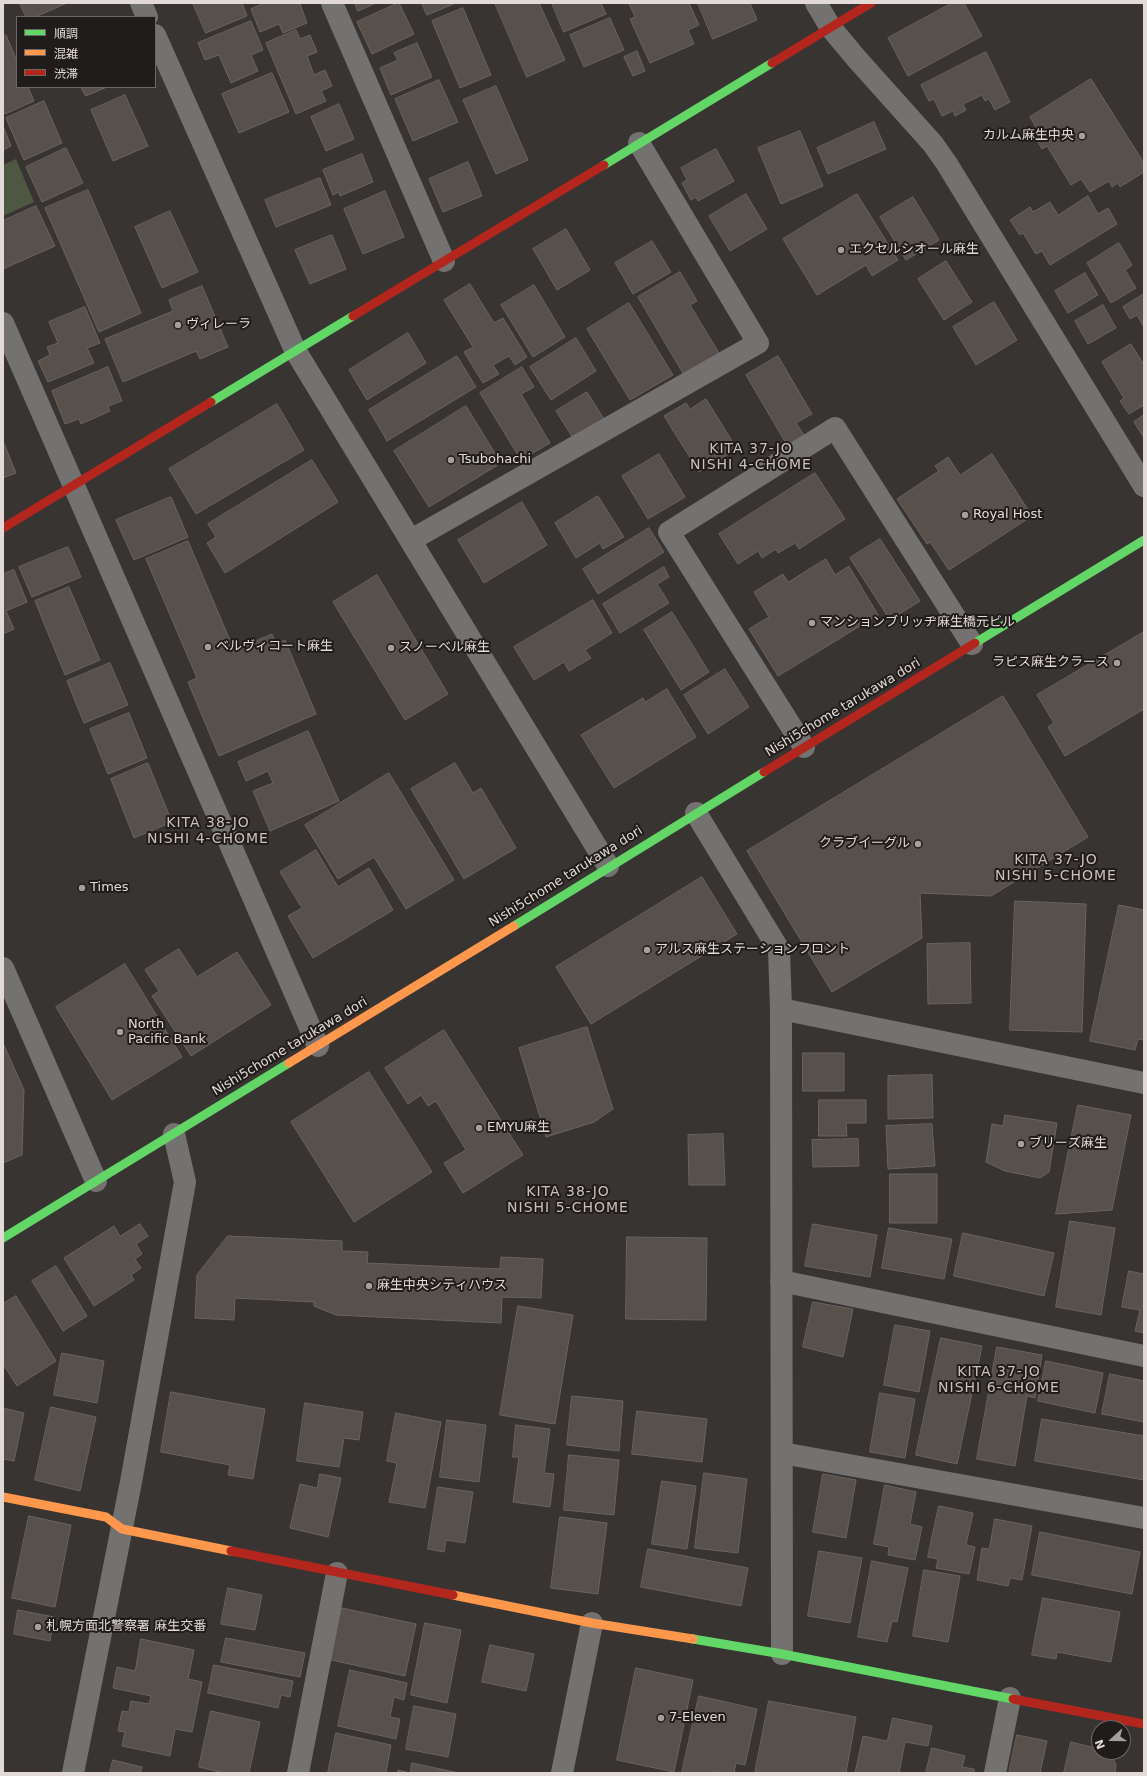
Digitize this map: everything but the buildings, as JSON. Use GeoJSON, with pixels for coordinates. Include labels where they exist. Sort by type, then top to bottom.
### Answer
{"type":"FeatureCollection","features":[{"type":"Feature","properties":{"kind":"street"},"geometry":{"type":"LineString","coordinates":[[141,3],[147,16]]}},
{"type":"Feature","properties":{"kind":"street"},"geometry":{"type":"LineString","coordinates":[[332,3],[444,261]]}},
{"type":"Feature","properties":{"kind":"street"},"geometry":{"type":"LineString","coordinates":[[816,3],[831,28],[933,144],[947,164],[1144,486]]}},
{"type":"Feature","properties":{"kind":"street"},"geometry":{"type":"LineString","coordinates":[[3,528],[871,3]]}},
{"type":"Feature","properties":{"kind":"street"},"geometry":{"type":"LineString","coordinates":[[156,37],[295,350],[608,866]]}},
{"type":"Feature","properties":{"kind":"street"},"geometry":{"type":"LineString","coordinates":[[411,540],[758,343],[639,143]]}},
{"type":"Feature","properties":{"kind":"street"},"geometry":{"type":"LineString","coordinates":[[3,323],[318,1046]]}},
{"type":"Feature","properties":{"kind":"street"},"geometry":{"type":"LineString","coordinates":[[804,747],[669,532],[835,428],[972,644]]}},
{"type":"Feature","properties":{"kind":"street","name":"Nishi5chome tarukawa dori"},"geometry":{"type":"LineString","coordinates":[[3,1238],[318,1046],[608,866],[1144,540]]}},
{"type":"Feature","properties":{"kind":"street"},"geometry":{"type":"LineString","coordinates":[[696,813],[779,950],[781,1009],[782,1654]]}},
{"type":"Feature","properties":{"kind":"street"},"geometry":{"type":"LineString","coordinates":[[3,968],[96,1181]]}},
{"type":"Feature","properties":{"kind":"street"},"geometry":{"type":"LineString","coordinates":[[781,1009],[1144,1083]]}},
{"type":"Feature","properties":{"kind":"street"},"geometry":{"type":"LineString","coordinates":[[73,1773],[122,1529],[185,1182],[174,1134]]}},
{"type":"Feature","properties":{"kind":"street"},"geometry":{"type":"LineString","coordinates":[[781,1281],[1144,1356]]}},
{"type":"Feature","properties":{"kind":"street"},"geometry":{"type":"LineString","coordinates":[[782,1453],[1144,1518]]}},
{"type":"Feature","properties":{"kind":"street"},"geometry":{"type":"LineString","coordinates":[[3,1497],[106,1517],[122,1529],[338,1573],[592,1623],[782,1654],[1144,1724]]}},
{"type":"Feature","properties":{"kind":"street"},"geometry":{"type":"LineString","coordinates":[[298,1773],[338,1573]]}},
{"type":"Feature","properties":{"kind":"street"},"geometry":{"type":"LineString","coordinates":[[562,1773],[592,1623]]}},
{"type":"Feature","properties":{"kind":"street"},"geometry":{"type":"LineString","coordinates":[[995,1773],[1010,1698]]}},
{"type":"Feature","properties":{"kind":"green space"},"geometry":{"type":"Polygon","coordinates":[[[16,159],[34,202],[3,216],[3,165],[16,159]]]}},
{"type":"Feature","properties":{"kind":"traffic: fast"},"geometry":{"type":"LineString","coordinates":[[604,165],[772,63]]}},
{"type":"Feature","properties":{"kind":"traffic: fast"},"geometry":{"type":"LineString","coordinates":[[211,402],[353,316]]}},
{"type":"Feature","properties":{"kind":"traffic: fast"},"geometry":{"type":"LineString","coordinates":[[975,643],[1144,540]]}},
{"type":"Feature","properties":{"kind":"traffic: fast"},"geometry":{"type":"LineString","coordinates":[[514,926],[764,772]]}},
{"type":"Feature","properties":{"kind":"traffic: fast"},"geometry":{"type":"LineString","coordinates":[[3,1238],[289,1063]]}},
{"type":"Feature","properties":{"kind":"traffic: fast"},"geometry":{"type":"LineString","coordinates":[[693,1639],[782,1654],[1013,1699]]}},
{"type":"Feature","properties":{"kind":"traffic: slow"},"geometry":{"type":"LineString","coordinates":[[289,1063],[514,926]]}},
{"type":"Feature","properties":{"kind":"traffic: slow"},"geometry":{"type":"LineString","coordinates":[[3,1497],[106,1517],[122,1529],[231,1551]]}},
{"type":"Feature","properties":{"kind":"traffic: slow"},"geometry":{"type":"LineString","coordinates":[[453,1595],[592,1623],[693,1639]]}},
{"type":"Feature","properties":{"kind":"traffic: jam"},"geometry":{"type":"LineString","coordinates":[[772,63],[871,3]]}},
{"type":"Feature","properties":{"kind":"traffic: jam"},"geometry":{"type":"LineString","coordinates":[[353,316],[604,165]]}},
{"type":"Feature","properties":{"kind":"traffic: jam"},"geometry":{"type":"LineString","coordinates":[[3,528],[211,402]]}},
{"type":"Feature","properties":{"kind":"traffic: jam"},"geometry":{"type":"LineString","coordinates":[[764,772],[975,643]]}},
{"type":"Feature","properties":{"kind":"traffic: jam"},"geometry":{"type":"LineString","coordinates":[[231,1551],[453,1595]]}},
{"type":"Feature","properties":{"kind":"traffic: jam"},"geometry":{"type":"LineString","coordinates":[[1013,1699],[1144,1724]]}},
{"type":"Feature","properties":{"kind":"place","name":"カルム麻生中央"},"geometry":{"type":"Point","coordinates":[1082,136]}},
{"type":"Feature","properties":{"kind":"place","name":"エクセルシオール麻生"},"geometry":{"type":"Point","coordinates":[841,250]}},
{"type":"Feature","properties":{"kind":"place","name":"ヴィレーラ"},"geometry":{"type":"Point","coordinates":[178,325]}},
{"type":"Feature","properties":{"kind":"place","name":"Tsubohachi"},"geometry":{"type":"Point","coordinates":[451,460]}},
{"type":"Feature","properties":{"kind":"place","name":"Royal Host"},"geometry":{"type":"Point","coordinates":[965,515]}},
{"type":"Feature","properties":{"kind":"place","name":"マンションブリッヂ麻生橋元ビル"},"geometry":{"type":"Point","coordinates":[812,623]}},
{"type":"Feature","properties":{"kind":"place","name":"ベルヴィコート麻生"},"geometry":{"type":"Point","coordinates":[208,647]}},
{"type":"Feature","properties":{"kind":"place","name":"スノーベル麻生"},"geometry":{"type":"Point","coordinates":[391,648]}},
{"type":"Feature","properties":{"kind":"place","name":"ラピス麻生クラース"},"geometry":{"type":"Point","coordinates":[1117,663]}},
{"type":"Feature","properties":{"kind":"place","name":"クラブイーグル"},"geometry":{"type":"Point","coordinates":[918,844]}},
{"type":"Feature","properties":{"kind":"place","name":"Times"},"geometry":{"type":"Point","coordinates":[82,888]}},
{"type":"Feature","properties":{"kind":"place","name":"アルス麻生ステーションフロント"},"geometry":{"type":"Point","coordinates":[647,950]}},
{"type":"Feature","properties":{"kind":"place","name":"North Pacific Bank"},"geometry":{"type":"Point","coordinates":[120,1032]}},
{"type":"Feature","properties":{"kind":"place","name":"EMYU麻生"},"geometry":{"type":"Point","coordinates":[479,1128]}},
{"type":"Feature","properties":{"kind":"place","name":"ブリーズ麻生"},"geometry":{"type":"Point","coordinates":[1021,1144]}},
{"type":"Feature","properties":{"kind":"place","name":"麻生中央シティハウス"},"geometry":{"type":"Point","coordinates":[369,1286]}},
{"type":"Feature","properties":{"kind":"place","name":"札幌方面北警察署 麻生交番"},"geometry":{"type":"Point","coordinates":[38,1627]}},
{"type":"Feature","properties":{"kind":"place","name":"7-Eleven"},"geometry":{"type":"Point","coordinates":[661,1718]}},
{"type":"Feature","properties":{"kind":"district","name":"KITA 37-JO NISHI 4-CHOME"},"geometry":{"type":"Point","coordinates":[751,458]}},
{"type":"Feature","properties":{"kind":"district","name":"KITA 38-JO NISHI 4-CHOME"},"geometry":{"type":"Point","coordinates":[208,832]}},
{"type":"Feature","properties":{"kind":"district","name":"KITA 37-JO NISHI 5-CHOME"},"geometry":{"type":"Point","coordinates":[1056,868]}},
{"type":"Feature","properties":{"kind":"district","name":"KITA 38-JO NISHI 5-CHOME"},"geometry":{"type":"Point","coordinates":[568,1200]}},
{"type":"Feature","properties":{"kind":"district","name":"KITA 37-JO NISHI 6-CHOME"},"geometry":{"type":"Point","coordinates":[999,1380]}}]}
